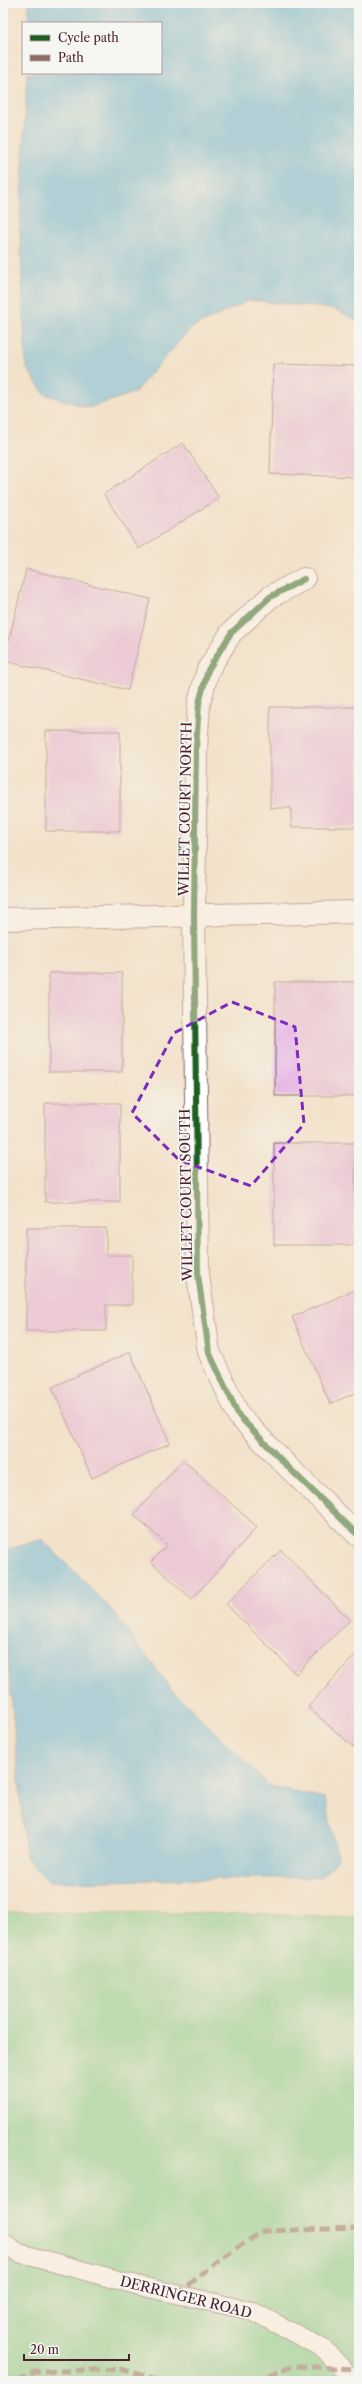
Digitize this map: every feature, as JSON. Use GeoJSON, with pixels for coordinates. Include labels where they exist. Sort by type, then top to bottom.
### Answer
{"type":"FeatureCollection","features":[{"type":"Feature","properties":{"kind":"street","name":"WILLET COURT NORTH"},"geometry":{"type":"LineString","coordinates":[[194,916],[196,748],[199,703],[208,670],[231,634],[270,597],[304,579]]}},
{"type":"Feature","properties":{"kind":"street"},"geometry":{"type":"LineString","coordinates":[[3,919],[359,912]]}},
{"type":"Feature","properties":{"kind":"street","name":"WILLET COURT SOUTH"},"geometry":{"type":"LineString","coordinates":[[194,916],[198,1275],[209,1352],[239,1416],[287,1466],[359,1536]]}},
{"type":"Feature","properties":{"kind":"lane","name":"DERRINGER ROAD"},"geometry":{"type":"LineString","coordinates":[[3,2242],[19,2253],[136,2286],[252,2311],[324,2350],[354,2381]]}},
{"type":"Feature","properties":{"kind":"highlighted area"},"geometry":{"type":"Polygon","coordinates":[[[232,1002],[295,1027],[304,1124],[251,1186],[179,1160],[132,1113],[174,1033],[232,1002]]]}},
{"type":"Feature","properties":{"kind":"green space"},"geometry":{"type":"Polygon","coordinates":[[[3,1912],[201,1913],[359,1917],[359,2381],[3,2381],[3,1912]]]}},
{"type":"Feature","properties":{"kind":"water"},"geometry":{"type":"Polygon","coordinates":[[[29,3],[359,3],[359,321],[334,309],[250,300],[191,328],[134,393],[89,408],[44,394],[26,367],[20,230],[27,74],[162,74],[162,22],[28,22],[29,3]]]}},
{"type":"Feature","properties":{"kind":"water"},"geometry":{"type":"Polygon","coordinates":[[[42,1539],[110,1608],[171,1689],[270,1786],[325,1798],[338,1859],[321,1877],[49,1882],[26,1858],[3,1607],[3,1551],[42,1539]]]}},
{"type":"Feature","properties":{"kind":"building"},"geometry":{"type":"Polygon","coordinates":[[[273,364],[359,366],[359,477],[270,474],[273,364]]]}},
{"type":"Feature","properties":{"kind":"building"},"geometry":{"type":"Polygon","coordinates":[[[183,443],[219,498],[139,549],[104,494],[183,443]]]}},
{"type":"Feature","properties":{"kind":"building"},"geometry":{"type":"Polygon","coordinates":[[[26,569],[150,599],[128,690],[4,661],[26,569]]]}},
{"type":"Feature","properties":{"kind":"building"},"geometry":{"type":"Polygon","coordinates":[[[270,707],[359,707],[359,827],[291,827],[291,808],[270,808],[270,707]]]}},
{"type":"Feature","properties":{"kind":"building"},"geometry":{"type":"Polygon","coordinates":[[[46,731],[120,731],[120,831],[46,831],[46,731]]]}},
{"type":"Feature","properties":{"kind":"building"},"geometry":{"type":"Polygon","coordinates":[[[49,973],[122,973],[122,1072],[49,1072],[49,973]]]}},
{"type":"Feature","properties":{"kind":"building"},"geometry":{"type":"Polygon","coordinates":[[[275,982],[359,982],[359,1096],[275,1096],[275,982]]]}},
{"type":"Feature","properties":{"kind":"building"},"geometry":{"type":"Polygon","coordinates":[[[45,1103],[120,1103],[120,1202],[45,1202],[45,1103]]]}},
{"type":"Feature","properties":{"kind":"building"},"geometry":{"type":"Polygon","coordinates":[[[274,1143],[355,1143],[355,1245],[274,1245],[274,1143]]]}},
{"type":"Feature","properties":{"kind":"building"},"geometry":{"type":"Polygon","coordinates":[[[26,1228],[106,1228],[106,1255],[132,1255],[132,1305],[106,1305],[106,1331],[26,1331],[26,1228]]]}},
{"type":"Feature","properties":{"kind":"building"},"geometry":{"type":"Polygon","coordinates":[[[359,1288],[359,1391],[330,1404],[292,1317],[359,1288]]]}},
{"type":"Feature","properties":{"kind":"building"},"geometry":{"type":"Polygon","coordinates":[[[130,1352],[170,1443],[92,1478],[52,1387],[130,1352]]]}},
{"type":"Feature","properties":{"kind":"building"},"geometry":{"type":"Polygon","coordinates":[[[183,1460],[257,1527],[192,1599],[151,1562],[167,1545],[134,1515],[183,1460]]]}},
{"type":"Feature","properties":{"kind":"building"},"geometry":{"type":"Polygon","coordinates":[[[281,1550],[350,1620],[296,1674],[226,1604],[281,1550]]]}},
{"type":"Feature","properties":{"kind":"building"},"geometry":{"type":"Polygon","coordinates":[[[359,1651],[359,1752],[308,1707],[359,1651]]]}},
{"type":"Feature","properties":{"kind":"marked path"},"geometry":{"type":"LineString","coordinates":[[177,2295],[217,2261],[263,2231],[359,2228]]}},
{"type":"Feature","properties":{"kind":"marked path"},"geometry":{"type":"LineString","coordinates":[[254,2381],[294,2366],[359,2369]]}},
{"type":"Feature","properties":{"kind":"marked path"},"geometry":{"type":"LineString","coordinates":[[17,2381],[35,2372],[120,2369],[163,2381]]}},
{"type":"Feature","properties":{"kind":"cycle path"},"geometry":{"type":"LineString","coordinates":[[304,579],[270,597],[231,633],[208,670],[199,703],[196,748],[194,916],[198,1275],[209,1352],[239,1416],[287,1466],[359,1536]]}}]}
